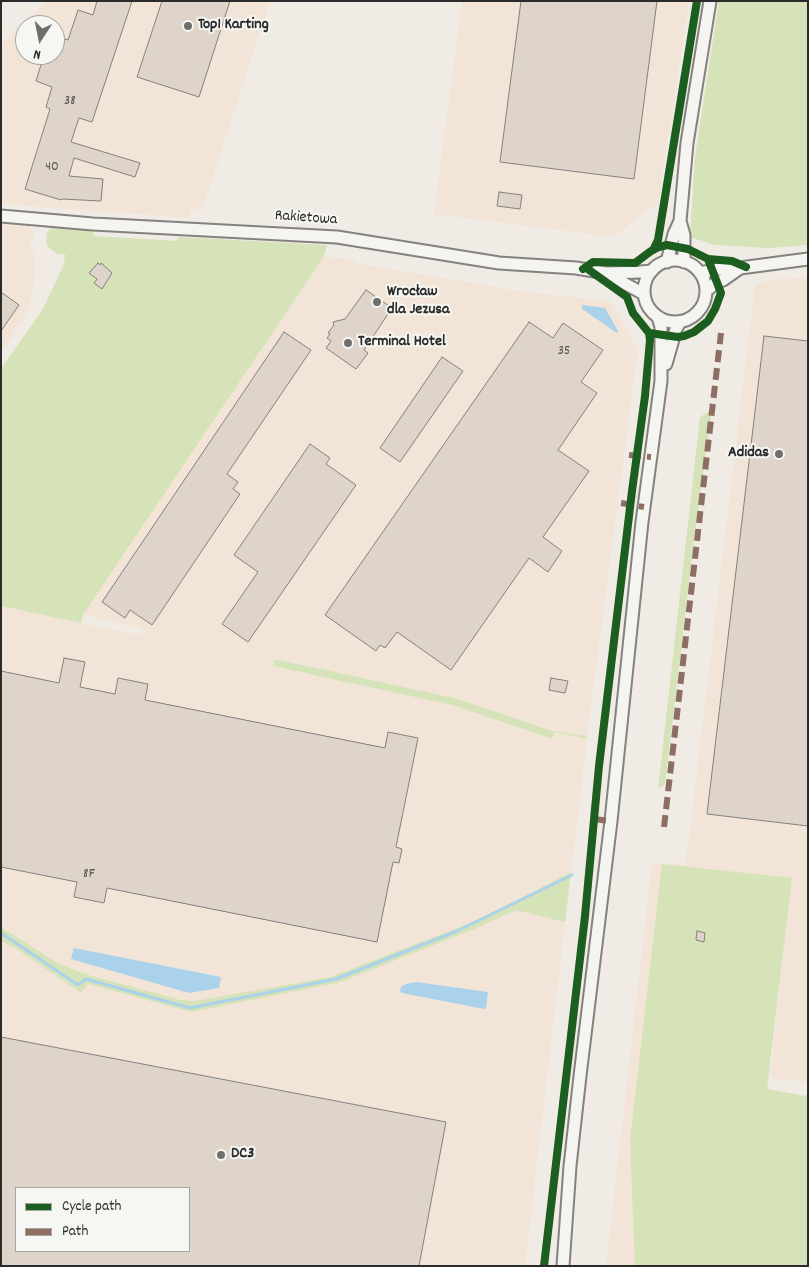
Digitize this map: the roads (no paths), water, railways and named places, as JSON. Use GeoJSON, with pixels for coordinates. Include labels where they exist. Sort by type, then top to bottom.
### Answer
{"type":"FeatureCollection","features":[{"type":"Feature","properties":{"kind":"street"},"geometry":{"type":"LineString","coordinates":[[667,262],[674,234],[680,221],[687,143],[710,1]]}},
{"type":"Feature","properties":{"kind":"street","name":"Rakietowa"},"geometry":{"type":"LineString","coordinates":[[1,216],[93,224],[337,237],[480,261],[576,268],[606,273],[652,271]]}},
{"type":"Feature","properties":{"kind":"street"},"geometry":{"type":"LineString","coordinates":[[680,221],[684,235],[684,262]]}},
{"type":"Feature","properties":{"kind":"street"},"geometry":{"type":"LineString","coordinates":[[700,273],[719,269],[808,259]]}},
{"type":"Feature","properties":{"kind":"street"},"geometry":{"type":"LineString","coordinates":[[667,262],[684,262],[700,273],[706,292],[705,300],[696,314],[680,322],[673,322],[658,317],[648,307],[644,294],[646,281],[652,271],[658,266],[667,262]]}},
{"type":"Feature","properties":{"kind":"street"},"geometry":{"type":"LineString","coordinates":[[706,292],[717,282],[740,268]]}},
{"type":"Feature","properties":{"kind":"street","name":"Rakietowa"},"geometry":{"type":"LineString","coordinates":[[606,273],[644,294]]}},
{"type":"Feature","properties":{"kind":"street"},"geometry":{"type":"LineString","coordinates":[[562,1266],[580,1076],[611,821],[642,522],[661,381],[662,342],[658,317]]}},
{"type":"Feature","properties":{"kind":"street"},"geometry":{"type":"LineString","coordinates":[[661,381],[676,329],[680,322]]}},
{"type":"Feature","properties":{"kind":"water"},"geometry":{"type":"Polygon","coordinates":[[[582,305],[605,308],[618,331],[617,333],[582,309],[582,305]]]}},
{"type":"Feature","properties":{"kind":"water"},"geometry":{"type":"Polygon","coordinates":[[[74,948],[221,977],[219,988],[189,993],[71,959],[74,948]]]}},
{"type":"Feature","properties":{"kind":"water"},"geometry":{"type":"Polygon","coordinates":[[[416,982],[488,992],[486,1008],[402,993],[400,991],[401,987],[406,984],[416,982]]]}},
{"type":"Feature","properties":{"kind":"waterway"},"geometry":{"type":"LineString","coordinates":[[1,933],[78,985],[86,979],[190,1008],[336,979],[457,931],[572,875]]}},
{"type":"Feature","properties":{"kind":"place","name":"Top1 Karting"},"geometry":{"type":"Point","coordinates":[188,26]}},
{"type":"Feature","properties":{"kind":"place","name":"Wrocław dla Jezusa"},"geometry":{"type":"Point","coordinates":[377,302]}},
{"type":"Feature","properties":{"kind":"place","name":"Terminal Hotel"},"geometry":{"type":"Point","coordinates":[348,343]}},
{"type":"Feature","properties":{"kind":"place","name":"Adidas"},"geometry":{"type":"Point","coordinates":[779,454]}},
{"type":"Feature","properties":{"kind":"place","name":"DC3"},"geometry":{"type":"Point","coordinates":[221,1155]}}]}
